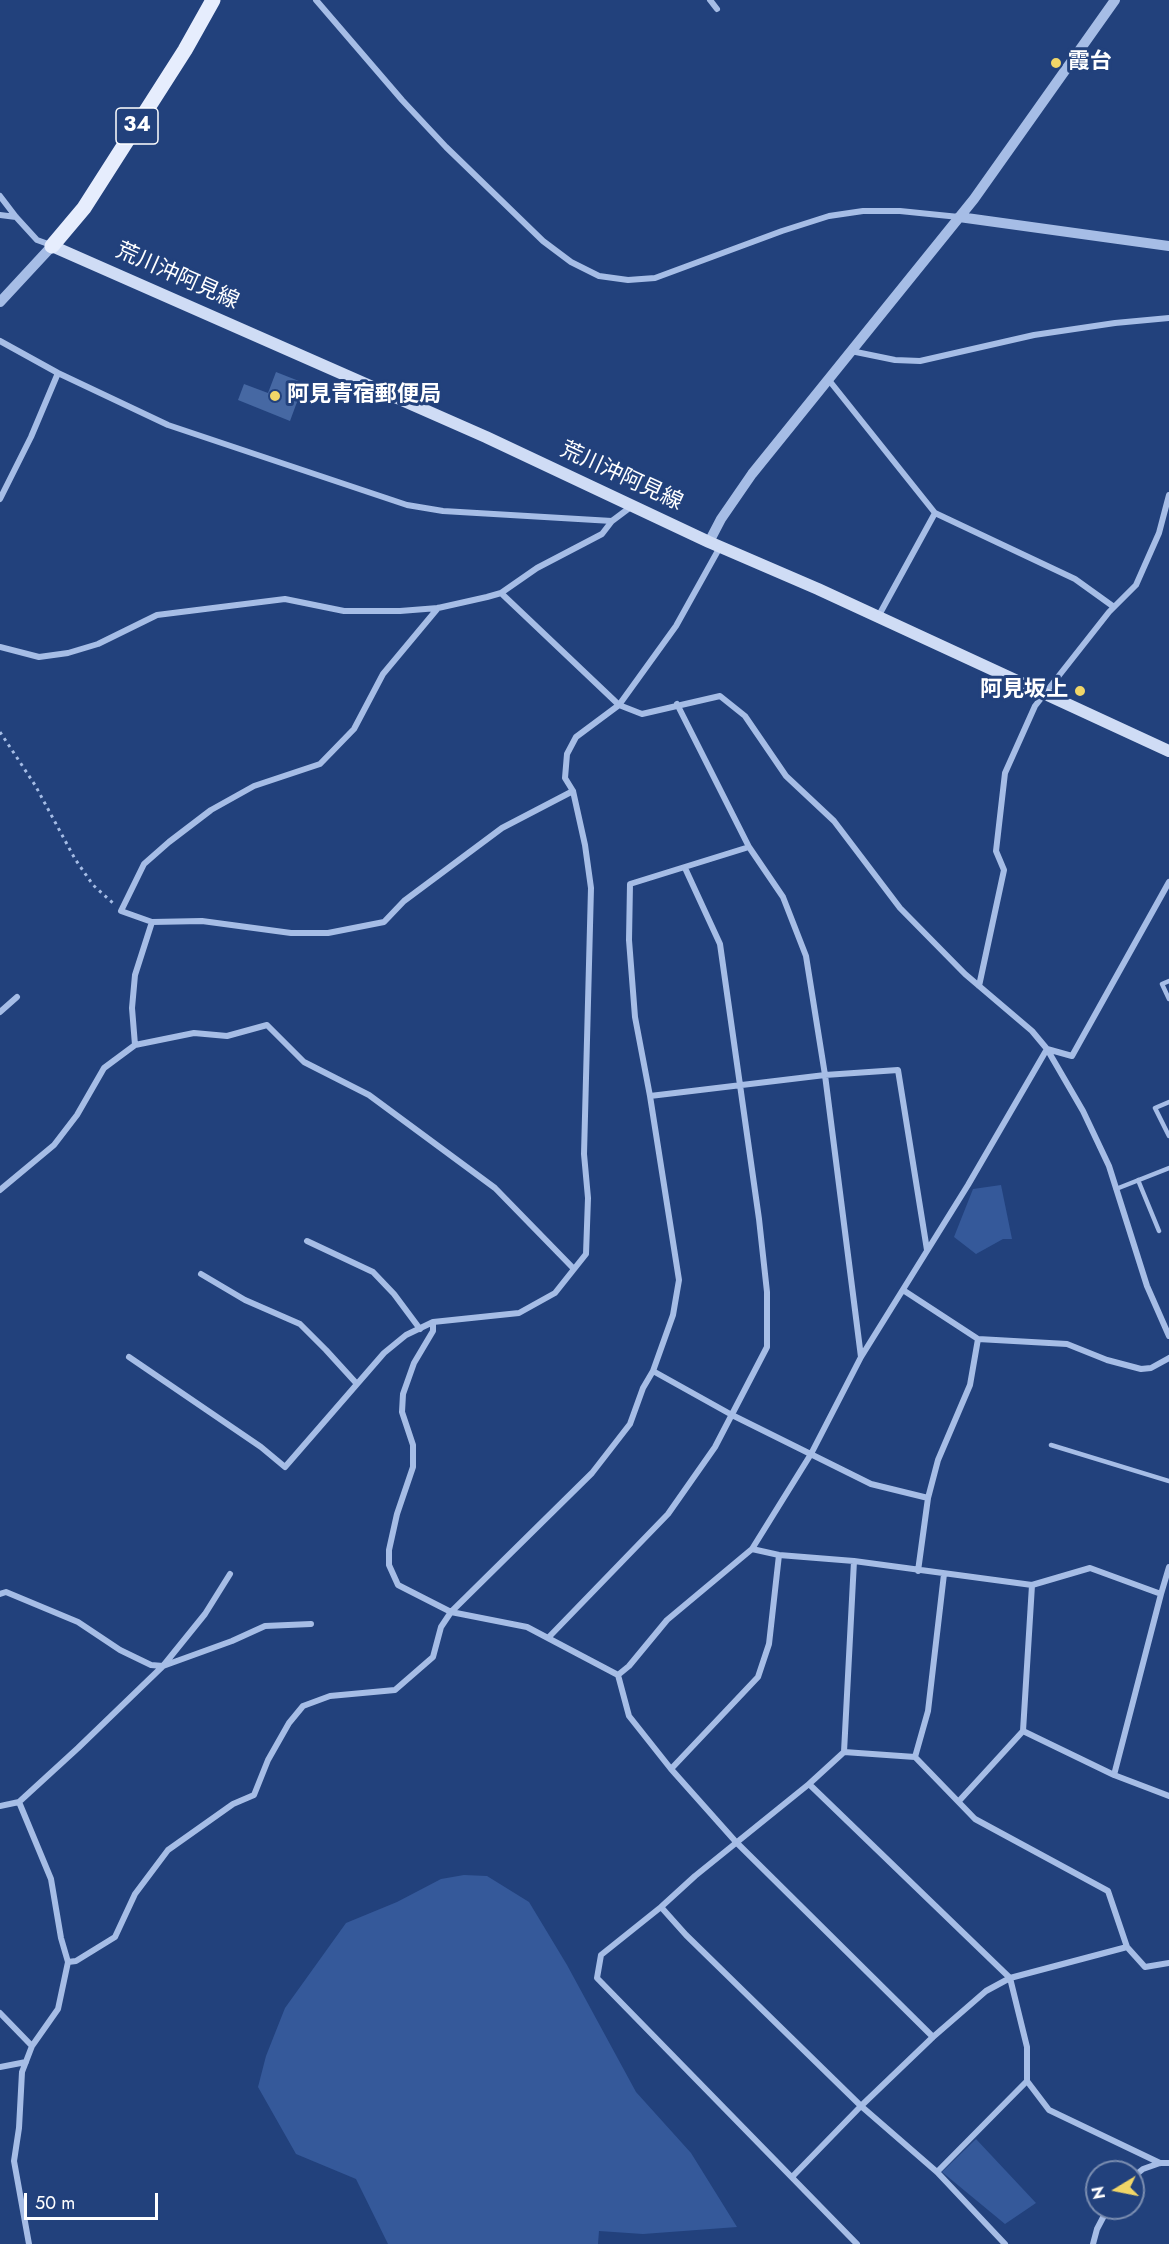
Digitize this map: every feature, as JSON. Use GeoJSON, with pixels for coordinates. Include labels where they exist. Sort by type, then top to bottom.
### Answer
{"type":"FeatureCollection","features":[{"type":"Feature","properties":{"kind":"main road","name":"34"},"geometry":{"type":"LineString","coordinates":[[52,246],[84,208],[185,50],[213,0]]}},
{"type":"Feature","properties":{"kind":"main road","name":"荒川沖阿見線"},"geometry":{"type":"LineString","coordinates":[[52,246],[486,437],[1169,752]]}},
{"type":"Feature","properties":{"kind":"street"},"geometry":{"type":"LineString","coordinates":[[315,0],[402,100],[535,233],[571,262],[599,276],[628,280],[655,278],[782,231],[829,216],[863,211],[900,211],[959,217],[1169,246]]}},
{"type":"Feature","properties":{"kind":"street"},"geometry":{"type":"LineString","coordinates":[[710,0],[717,9]]}},
{"type":"Feature","properties":{"kind":"street"},"geometry":{"type":"LineString","coordinates":[[129,1357],[261,1447],[285,1467],[384,1353],[406,1335],[433,1322],[519,1313],[555,1293],[586,1254],[588,1198],[584,1154],[591,888],[585,845],[573,791],[565,778],[567,754],[576,737],[619,705],[675,626],[714,544],[721,519],[752,474],[959,217],[1115,0]]}},
{"type":"Feature","properties":{"kind":"street"},"geometry":{"type":"LineString","coordinates":[[0,195],[16,218],[37,240],[52,246],[0,302]]}},
{"type":"Feature","properties":{"kind":"street"},"geometry":{"type":"LineString","coordinates":[[0,215],[16,218]]}},
{"type":"Feature","properties":{"kind":"street"},"geometry":{"type":"LineString","coordinates":[[850,351],[895,360],[920,361],[1034,335],[1169,318]]}},
{"type":"Feature","properties":{"kind":"street"},"geometry":{"type":"LineString","coordinates":[[0,341],[58,373],[168,424],[407,505],[466,513],[612,521]]}},
{"type":"Feature","properties":{"kind":"street"},"geometry":{"type":"LineString","coordinates":[[0,500],[31,437],[58,373]]}},
{"type":"Feature","properties":{"kind":"street"},"geometry":{"type":"LineString","coordinates":[[828,379],[935,513],[1074,579],[1114,607]]}},
{"type":"Feature","properties":{"kind":"street"},"geometry":{"type":"LineString","coordinates":[[979,986],[1004,870],[996,851],[1005,773],[1035,706],[1114,607],[1136,585],[1159,533],[1169,495]]}},
{"type":"Feature","properties":{"kind":"street"},"geometry":{"type":"LineString","coordinates":[[0,647],[39,657],[68,653],[98,644],[158,615],[285,599],[344,611],[400,611],[438,608],[501,594],[537,568],[602,534],[612,521],[632,506]]}},
{"type":"Feature","properties":{"kind":"street"},"geometry":{"type":"LineString","coordinates":[[878,618],[935,513]]}},
{"type":"Feature","properties":{"kind":"street"},"geometry":{"type":"LineString","coordinates":[[501,594],[619,705],[642,714],[677,704],[720,696],[745,716],[786,776],[834,821],[900,908],[979,986],[1032,1031],[1047,1049],[1083,1111],[1109,1166],[1147,1286],[1169,1334]]}},
{"type":"Feature","properties":{"kind":"street"},"geometry":{"type":"LineString","coordinates":[[438,608],[383,674],[354,729],[320,764],[254,786],[202,817],[144,864],[121,911],[152,922],[202,921],[291,933],[328,933],[384,922],[404,901],[502,828],[573,791]]}},
{"type":"Feature","properties":{"kind":"street"},"geometry":{"type":"LineString","coordinates":[[677,704],[749,847],[783,897],[806,956],[825,1076],[861,1357]]}},
{"type":"Feature","properties":{"kind":"street"},"geometry":{"type":"LineString","coordinates":[[69,1962],[76,1961],[115,1937],[135,1894],[168,1850],[233,1804],[254,1795],[268,1760],[289,1723],[303,1706],[330,1696],[395,1690],[433,1657],[441,1627],[451,1612],[592,1473],[630,1424],[643,1388],[653,1371],[673,1315],[679,1280],[635,1017],[629,940],[630,884],[749,847]]}},
{"type":"Feature","properties":{"kind":"street"},"geometry":{"type":"LineString","coordinates":[[548,1638],[668,1514],[715,1447],[767,1347],[767,1292],[741,1085],[720,944],[685,868]]}},
{"type":"Feature","properties":{"kind":"street"},"geometry":{"type":"LineString","coordinates":[[1047,1049],[1072,1056],[1168,886]]}},
{"type":"Feature","properties":{"kind":"street"},"geometry":{"type":"LineString","coordinates":[[135,1045],[132,1008],[135,975],[152,922]]}},
{"type":"Feature","properties":{"kind":"street"},"geometry":{"type":"LineString","coordinates":[[0,1012],[17,997]]}},
{"type":"Feature","properties":{"kind":"street"},"geometry":{"type":"LineString","coordinates":[[0,1190],[54,1145],[76,1115],[104,1068],[135,1045],[194,1033],[227,1036],[267,1025],[304,1062],[369,1095],[495,1188],[574,1269]]}},
{"type":"Feature","properties":{"kind":"street"},"geometry":{"type":"LineString","coordinates":[[618,1675],[629,1666],[667,1620],[752,1549],[811,1454],[861,1357],[1011,1114],[1047,1049]]}},
{"type":"Feature","properties":{"kind":"street"},"geometry":{"type":"LineString","coordinates":[[650,1096],[898,1070],[927,1251]]}},
{"type":"Feature","properties":{"kind":"street"},"geometry":{"type":"LineString","coordinates":[[307,1241],[373,1272],[394,1294],[420,1329]]}},
{"type":"Feature","properties":{"kind":"street"},"geometry":{"type":"LineString","coordinates":[[201,1274],[245,1300],[300,1324],[357,1384]]}},
{"type":"Feature","properties":{"kind":"street"},"geometry":{"type":"LineString","coordinates":[[903,1290],[978,1339],[1067,1344],[1107,1360],[1141,1369],[1151,1368],[1169,1358]]}},
{"type":"Feature","properties":{"kind":"street"},"geometry":{"type":"LineString","coordinates":[[433,1322],[433,1331],[414,1363],[403,1394],[402,1412],[413,1445],[413,1467],[397,1514],[390,1550],[389,1565],[398,1585],[451,1612],[527,1627],[618,1675],[628,1716],[671,1769],[736,1842],[933,2037]]}},
{"type":"Feature","properties":{"kind":"street"},"geometry":{"type":"LineString","coordinates":[[918,1571],[928,1498],[938,1460],[970,1385],[978,1339]]}},
{"type":"Feature","properties":{"kind":"street"},"geometry":{"type":"LineString","coordinates":[[653,1371],[732,1415],[871,1484],[928,1498]]}},
{"type":"Feature","properties":{"kind":"street"},"geometry":{"type":"LineString","coordinates":[[752,1549],[779,1555],[854,1561],[1032,1585],[1089,1568],[1161,1594]]}},
{"type":"Feature","properties":{"kind":"street"},"geometry":{"type":"LineString","coordinates":[[671,1769],[759,1677],[769,1644],[779,1555]]}},
{"type":"Feature","properties":{"kind":"street"},"geometry":{"type":"LineString","coordinates":[[854,1561],[844,1752],[809,1784],[601,1954],[597,1978],[856,2244]]}},
{"type":"Feature","properties":{"kind":"street"},"geometry":{"type":"LineString","coordinates":[[1114,1775],[1169,1567]]}},
{"type":"Feature","properties":{"kind":"street"},"geometry":{"type":"LineString","coordinates":[[0,1806],[19,1802],[78,1749],[163,1666],[205,1614],[230,1574]]}},
{"type":"Feature","properties":{"kind":"street"},"geometry":{"type":"LineString","coordinates":[[915,1757],[928,1711],[944,1574]]}},
{"type":"Feature","properties":{"kind":"street"},"geometry":{"type":"LineString","coordinates":[[959,1801],[1023,1731],[1032,1585]]}},
{"type":"Feature","properties":{"kind":"street"},"geometry":{"type":"LineString","coordinates":[[0,1594],[6,1592],[78,1622],[120,1650],[151,1665],[163,1666],[232,1641],[265,1626],[311,1624]]}},
{"type":"Feature","properties":{"kind":"street"},"geometry":{"type":"LineString","coordinates":[[1023,1731],[1114,1775],[1169,1796]]}},
{"type":"Feature","properties":{"kind":"street"},"geometry":{"type":"LineString","coordinates":[[844,1752],[915,1757],[975,1819],[1108,1891],[1127,1947],[1145,1967],[1169,1963]]}},
{"type":"Feature","properties":{"kind":"street"},"geometry":{"type":"LineString","coordinates":[[809,1784],[1010,1978],[1028,2047],[1027,2081],[1049,2110],[1160,2163]]}},
{"type":"Feature","properties":{"kind":"street"},"geometry":{"type":"LineString","coordinates":[[19,1802],[51,1878],[61,1938],[69,1962],[58,2009],[32,2046],[22,2072],[19,2128],[14,2161],[28,2244]]}},
{"type":"Feature","properties":{"kind":"street"},"geometry":{"type":"LineString","coordinates":[[661,1907],[686,1935],[861,2106],[937,2172],[1005,2244]]}},
{"type":"Feature","properties":{"kind":"street"},"geometry":{"type":"LineString","coordinates":[[792,2177],[861,2106],[933,2037],[986,1991],[1010,1978],[1127,1947]]}},
{"type":"Feature","properties":{"kind":"street"},"geometry":{"type":"LineString","coordinates":[[0,2013],[32,2046]]}},
{"type":"Feature","properties":{"kind":"street"},"geometry":{"type":"LineString","coordinates":[[0,2067],[26,2062]]}},
{"type":"Feature","properties":{"kind":"street"},"geometry":{"type":"LineString","coordinates":[[937,2172],[1027,2081]]}},
{"type":"Feature","properties":{"kind":"street"},"geometry":{"type":"LineString","coordinates":[[1145,2168],[1160,2163],[1169,2163]]}},
{"type":"Feature","properties":{"kind":"street"},"geometry":{"type":"LineString","coordinates":[[1093,2244],[1102,2220]]}},
{"type":"Feature","properties":{"kind":"lane"},"geometry":{"type":"LineString","coordinates":[[1169,981],[1162,984],[1169,999]]}},
{"type":"Feature","properties":{"kind":"lane"},"geometry":{"type":"LineString","coordinates":[[1169,1102],[1155,1108],[1169,1136]]}},
{"type":"Feature","properties":{"kind":"lane"},"geometry":{"type":"LineString","coordinates":[[1116,1189],[1169,1168]]}},
{"type":"Feature","properties":{"kind":"lane"},"geometry":{"type":"LineString","coordinates":[[1138,1180],[1159,1230]]}},
{"type":"Feature","properties":{"kind":"lane"},"geometry":{"type":"LineString","coordinates":[[1051,1445],[1169,1481]]}},
{"type":"Feature","properties":{"kind":"path"},"geometry":{"type":"LineString","coordinates":[[0,732],[35,785],[75,859],[93,885],[121,911]]}},
{"type":"Feature","properties":{"kind":"shaded area"},"geometry":{"type":"Polygon","coordinates":[[[1001,1185],[1012,1239],[1003,1239],[976,1254],[954,1237],[973,1189],[1001,1185]]]}},
{"type":"Feature","properties":{"kind":"shaded area"},"geometry":{"type":"Polygon","coordinates":[[[464,1875],[487,1876],[529,1902],[567,1965],[636,2092],[691,2153],[737,2227],[643,2234],[599,2231],[598,2244],[388,2244],[356,2179],[296,2154],[258,2087],[266,2056],[285,2008],[346,1923],[397,1902],[441,1879],[464,1875]]]}},
{"type":"Feature","properties":{"kind":"shaded area"},"geometry":{"type":"Polygon","coordinates":[[[976,2139],[1036,2203],[1005,2224],[942,2172],[976,2139]]]}},
{"type":"Feature","properties":{"kind":"building"},"geometry":{"type":"Polygon","coordinates":[[[276,372],[304,383],[290,421],[238,400],[244,384],[268,393],[276,372]]]}},
{"type":"Feature","properties":{"kind":"place","name":"霞台"},"geometry":{"type":"Point","coordinates":[1056,63]}},
{"type":"Feature","properties":{"kind":"place","name":"阿見青宿郵便局"},"geometry":{"type":"Point","coordinates":[275,396]}},
{"type":"Feature","properties":{"kind":"place","name":"阿見坂上"},"geometry":{"type":"Point","coordinates":[1080,691]}}]}
